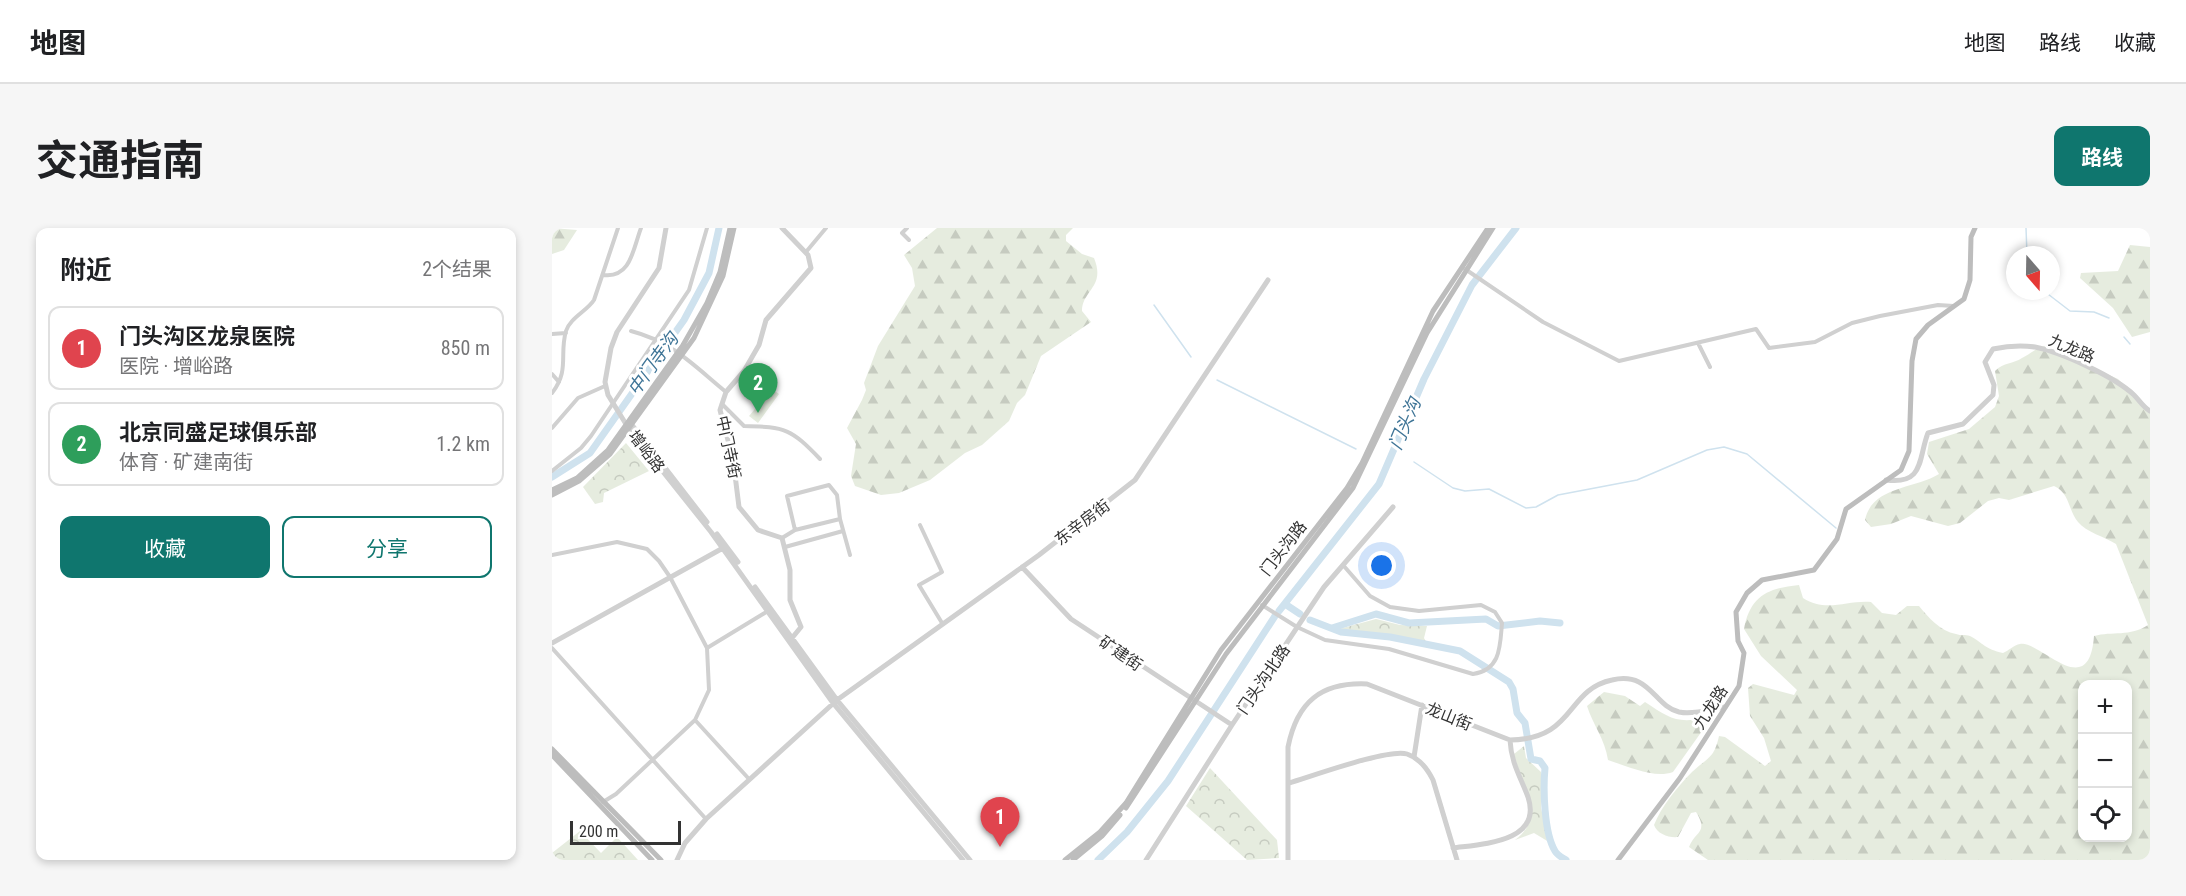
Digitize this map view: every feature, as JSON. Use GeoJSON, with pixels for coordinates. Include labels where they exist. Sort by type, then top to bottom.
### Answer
{"type":"FeatureCollection","features":[{"type":"Feature","properties":{"kind":"main road"},"geometry":{"type":"LineString","coordinates":[[552,495],[571,487],[594,470],[629,426],[680,353],[708,303],[720,272],[732,228]]}},
{"type":"Feature","properties":{"kind":"main road","name":"门头沟路"},"geometry":{"type":"LineString","coordinates":[[1464,268],[1488,228]]}},
{"type":"Feature","properties":{"kind":"main road","name":"门头沟路"},"geometry":{"type":"LineString","coordinates":[[1073,860],[1102,836],[1135,797],[1195,703],[1221,650],[1261,604],[1357,471],[1433,311],[1493,228]]}},
{"type":"Feature","properties":{"kind":"main road","name":"九龙路"},"geometry":{"type":"LineString","coordinates":[[1618,860],[1680,778],[1740,686],[1744,653],[1738,641],[1736,612],[1747,593],[1762,580],[1814,570],[1837,539],[1846,509],[1901,470],[1909,451],[1912,361],[1916,339],[1928,325],[1964,299],[1970,280],[1971,237],[1976,228]]}},
{"type":"Feature","properties":{"kind":"main road"},"geometry":{"type":"LineString","coordinates":[[552,490],[577,477],[595,464],[629,426]]}},
{"type":"Feature","properties":{"kind":"main road","name":"门头沟路"},"geometry":{"type":"LineString","coordinates":[[1065,860],[1100,832],[1126,803],[1195,703]]}},
{"type":"Feature","properties":{"kind":"main road"},"geometry":{"type":"LineString","coordinates":[[552,749],[602,803],[661,860]]}},
{"type":"Feature","properties":{"kind":"main road"},"geometry":{"type":"LineString","coordinates":[[552,755],[652,860]]}},
{"type":"Feature","properties":{"kind":"street"},"geometry":{"type":"LineString","coordinates":[[552,393],[564,373],[568,325],[588,310],[594,300],[618,228]]}},
{"type":"Feature","properties":{"kind":"street"},"geometry":{"type":"LineString","coordinates":[[604,275],[614,276],[626,269],[641,228]]}},
{"type":"Feature","properties":{"kind":"street"},"geometry":{"type":"LineString","coordinates":[[629,426],[615,407],[605,386],[606,364],[617,332],[659,268],[666,228]]}},
{"type":"Feature","properties":{"kind":"street"},"geometry":{"type":"LineString","coordinates":[[552,471],[581,448],[615,407],[689,291],[707,228]]}},
{"type":"Feature","properties":{"kind":"street"},"geometry":{"type":"LineString","coordinates":[[782,228],[806,252],[826,228]]}},
{"type":"Feature","properties":{"kind":"street"},"geometry":{"type":"LineString","coordinates":[[907,228],[902,233],[909,240]]}},
{"type":"Feature","properties":{"kind":"street","name":"中门寺街"},"geometry":{"type":"LineString","coordinates":[[782,538],[758,530],[739,507],[733,459],[722,420],[722,404],[726,392],[753,357],[766,320],[811,268],[806,252]]}},
{"type":"Feature","properties":{"kind":"street"},"geometry":{"type":"LineString","coordinates":[[1464,268],[1543,322],[1619,361],[1750,329],[1756,329],[1769,348],[1815,342],[1862,320],[1938,305],[1954,306]]}},
{"type":"Feature","properties":{"kind":"street","name":"东辛房街"},"geometry":{"type":"LineString","coordinates":[[677,860],[685,843],[706,819],[835,701],[1022,567],[1135,480],[1268,280]]}},
{"type":"Feature","properties":{"kind":"street"},"geometry":{"type":"LineString","coordinates":[[631,331],[658,338],[680,353],[726,392]]}},
{"type":"Feature","properties":{"kind":"street"},"geometry":{"type":"LineString","coordinates":[[552,334],[566,333]]}},
{"type":"Feature","properties":{"kind":"street"},"geometry":{"type":"LineString","coordinates":[[1698,343],[1710,367]]}},
{"type":"Feature","properties":{"kind":"street","name":"九龙路"},"geometry":{"type":"LineString","coordinates":[[1887,480],[1900,482],[1915,474],[1922,462],[1923,447],[1928,433],[1963,424],[1993,395],[1994,385],[1985,362],[1994,349],[2028,346],[2061,356],[2114,381],[2135,395],[2150,411]]}},
{"type":"Feature","properties":{"kind":"street"},"geometry":{"type":"LineString","coordinates":[[552,374],[559,382]]}},
{"type":"Feature","properties":{"kind":"street"},"geometry":{"type":"LineString","coordinates":[[552,428],[578,398],[605,386]]}},
{"type":"Feature","properties":{"kind":"street"},"geometry":{"type":"LineString","coordinates":[[722,404],[744,426],[779,427],[800,439],[820,459]]}},
{"type":"Feature","properties":{"kind":"street","name":"增峪路"},"geometry":{"type":"LineString","coordinates":[[629,426],[723,548],[835,701],[963,860]]}},
{"type":"Feature","properties":{"kind":"street","name":"增峪路"},"geometry":{"type":"LineString","coordinates":[[629,426],[726,546],[835,701],[970,860]]}},
{"type":"Feature","properties":{"kind":"street"},"geometry":{"type":"LineString","coordinates":[[795,530],[789,513],[789,494],[829,485],[837,495],[840,519],[850,555]]}},
{"type":"Feature","properties":{"kind":"street","name":"门头沟北路"},"geometry":{"type":"LineString","coordinates":[[1150,859],[1232,725],[1297,627],[1343,565],[1393,507]]}},
{"type":"Feature","properties":{"kind":"street"},"geometry":{"type":"LineString","coordinates":[[792,638],[801,627],[790,600],[788,588],[790,570],[782,538],[795,530],[840,519]]}},
{"type":"Feature","properties":{"kind":"street"},"geometry":{"type":"LineString","coordinates":[[920,525],[942,572],[919,585],[942,623]]}},
{"type":"Feature","properties":{"kind":"street"},"geometry":{"type":"LineString","coordinates":[[785,547],[843,531]]}},
{"type":"Feature","properties":{"kind":"street"},"geometry":{"type":"LineString","coordinates":[[552,555],[617,542],[647,549],[659,561],[670,578],[707,648],[709,690],[695,720],[616,794],[602,803]]}},
{"type":"Feature","properties":{"kind":"street"},"geometry":{"type":"LineString","coordinates":[[552,643],[723,548]]}},
{"type":"Feature","properties":{"kind":"street"},"geometry":{"type":"LineString","coordinates":[[1261,604],[1297,627],[1325,640],[1389,650],[1473,674],[1491,669],[1496,663],[1502,623],[1495,612],[1480,606],[1419,611],[1390,607],[1370,596],[1343,565]]}},
{"type":"Feature","properties":{"kind":"street","name":"矿建街"},"geometry":{"type":"LineString","coordinates":[[1022,567],[1071,619],[1195,703],[1232,725]]}},
{"type":"Feature","properties":{"kind":"street"},"geometry":{"type":"LineString","coordinates":[[707,648],[768,611]]}},
{"type":"Feature","properties":{"kind":"street"},"geometry":{"type":"LineString","coordinates":[[552,648],[706,819]]}},
{"type":"Feature","properties":{"kind":"street","name":"龙山街"},"geometry":{"type":"LineString","coordinates":[[1288,860],[1291,733],[1297,716],[1315,696],[1331,687],[1349,683],[1367,684],[1510,740],[1532,738],[1552,730],[1590,690],[1602,682],[1615,679],[1647,685],[1677,712],[1690,713],[1725,707]]}},
{"type":"Feature","properties":{"kind":"street"},"geometry":{"type":"LineString","coordinates":[[1414,757],[1422,705]]}},
{"type":"Feature","properties":{"kind":"street"},"geometry":{"type":"LineString","coordinates":[[695,720],[749,779]]}},
{"type":"Feature","properties":{"kind":"street"},"geometry":{"type":"LineString","coordinates":[[1453,848],[1504,840],[1519,832],[1526,824],[1530,811],[1529,800],[1513,765],[1510,740]]}},
{"type":"Feature","properties":{"kind":"street"},"geometry":{"type":"LineString","coordinates":[[1289,783],[1395,753],[1414,757],[1428,771],[1433,780],[1457,860]]}},
{"type":"Feature","properties":{"kind":"green space"},"geometry":{"type":"Polygon","coordinates":[[[552,228],[577,230],[564,250],[552,254],[552,228]]]}},
{"type":"Feature","properties":{"kind":"green space"},"geometry":{"type":"Polygon","coordinates":[[[937,228],[1073,228],[1066,235],[1066,241],[1082,254],[1094,258],[1097,268],[1095,282],[1083,304],[1082,311],[1091,322],[1041,356],[1025,395],[1017,403],[1009,421],[982,445],[965,453],[930,480],[899,493],[881,495],[855,486],[851,476],[856,444],[847,428],[866,390],[864,383],[878,346],[915,286],[912,268],[904,255],[937,228]]]}},
{"type":"Feature","properties":{"kind":"green space"},"geometry":{"type":"Polygon","coordinates":[[[2130,245],[2150,247],[2150,332],[2132,337],[2113,308],[2080,278],[2081,273],[2118,271],[2130,245]]]}},
{"type":"Feature","properties":{"kind":"green space"},"geometry":{"type":"Polygon","coordinates":[[[2044,346],[2118,379],[2150,409],[2150,860],[1708,860],[1689,847],[1701,828],[1696,812],[1691,813],[1678,837],[1661,833],[1654,825],[1661,811],[1681,784],[1712,754],[1719,736],[1725,737],[1765,766],[1771,761],[1764,738],[1750,716],[1748,688],[1753,684],[1794,695],[1797,690],[1761,656],[1744,629],[1756,601],[1778,588],[1799,585],[1803,598],[1820,605],[1871,602],[1882,613],[1896,615],[1907,606],[1919,606],[1940,627],[1958,635],[1970,636],[1992,650],[2003,653],[2020,644],[2029,645],[2063,664],[2074,667],[2083,665],[2090,656],[2094,636],[2134,631],[2148,625],[2116,544],[2081,526],[2066,497],[2054,486],[2009,500],[1999,498],[1988,501],[1960,523],[1948,526],[1911,516],[1891,524],[1871,527],[1865,520],[1869,509],[1885,494],[1939,474],[1927,454],[1929,442],[1969,429],[1995,407],[1999,396],[1995,371],[2044,346]]]}},
{"type":"Feature","properties":{"kind":"green space"},"geometry":{"type":"Polygon","coordinates":[[[765,384],[779,394],[758,423],[749,416],[765,397],[759,392],[765,384]]]}},
{"type":"Feature","properties":{"kind":"green space"},"geometry":{"type":"Polygon","coordinates":[[[626,443],[649,471],[604,493],[603,502],[595,504],[583,487],[626,443]]]}},
{"type":"Feature","properties":{"kind":"green space"},"geometry":{"type":"Polygon","coordinates":[[[1376,619],[1400,625],[1427,626],[1424,638],[1426,642],[1386,634],[1339,629],[1376,619]]]}},
{"type":"Feature","properties":{"kind":"green space"},"geometry":{"type":"Polygon","coordinates":[[[1604,692],[1625,696],[1640,706],[1645,702],[1660,712],[1679,720],[1704,718],[1707,724],[1673,772],[1658,774],[1632,768],[1608,760],[1587,706],[1604,692]]]}},
{"type":"Feature","properties":{"kind":"green space"},"geometry":{"type":"Polygon","coordinates":[[[1524,746],[1526,758],[1541,772],[1541,808],[1549,842],[1534,833],[1515,840],[1525,830],[1530,820],[1531,810],[1530,799],[1514,754],[1524,746]]]}},
{"type":"Feature","properties":{"kind":"green space"},"geometry":{"type":"Polygon","coordinates":[[[1210,768],[1277,840],[1279,858],[1247,860],[1186,806],[1210,768]]]}},
{"type":"Feature","properties":{"kind":"green space"},"geometry":{"type":"Polygon","coordinates":[[[580,831],[601,853],[617,837],[638,860],[552,860],[552,853],[580,831]]]}},
{"type":"Feature","properties":{"kind":"waterway","name":"中门寺沟"},"geometry":{"type":"LineString","coordinates":[[552,477],[590,453],[684,320],[709,273],[719,228]]}},
{"type":"Feature","properties":{"kind":"waterway","name":"门头沟"},"geometry":{"type":"LineString","coordinates":[[1279,611],[1379,484],[1424,379],[1472,285],[1516,228]]}},
{"type":"Feature","properties":{"kind":"waterway"},"geometry":{"type":"LineString","coordinates":[[2026,228],[2027,246]]}},
{"type":"Feature","properties":{"kind":"waterway"},"geometry":{"type":"LineString","coordinates":[[2056,300],[2070,311],[2094,312],[2109,318]]}},
{"type":"Feature","properties":{"kind":"waterway"},"geometry":{"type":"LineString","coordinates":[[1154,305],[1191,357]]}},
{"type":"Feature","properties":{"kind":"waterway"},"geometry":{"type":"LineString","coordinates":[[2124,337],[2130,344]]}},
{"type":"Feature","properties":{"kind":"waterway"},"geometry":{"type":"LineString","coordinates":[[1217,380],[1356,449]]}},
{"type":"Feature","properties":{"kind":"waterway"},"geometry":{"type":"LineString","coordinates":[[1414,462],[1453,488],[1465,491],[1489,489],[1526,508],[1536,507],[1558,495],[1637,480],[1707,450],[1724,447],[1747,454],[1836,528]]}},
{"type":"Feature","properties":{"kind":"waterway"},"geometry":{"type":"LineString","coordinates":[[1285,604],[1300,614]]}},
{"type":"Feature","properties":{"kind":"waterway"},"geometry":{"type":"LineString","coordinates":[[1332,628],[1376,614],[1409,623],[1486,619],[1498,626],[1540,621],[1560,623]]}},
{"type":"Feature","properties":{"kind":"waterway","name":"门头沟"},"geometry":{"type":"LineString","coordinates":[[1098,860],[1127,832],[1168,781],[1275,616]]}},
{"type":"Feature","properties":{"kind":"waterway"},"geometry":{"type":"LineString","coordinates":[[1310,620],[1341,632],[1390,637],[1460,651],[1509,682],[1513,689],[1517,713],[1525,723],[1531,759],[1540,761],[1545,768],[1545,811],[1551,843],[1556,852],[1566,860]]}},
{"type":"Feature","properties":{"kind":"place","name":"北京同盛足球俱乐部"},"geometry":{"type":"Point","coordinates":[758,413]}},
{"type":"Feature","properties":{"kind":"place","name":"门头沟区龙泉医院"},"geometry":{"type":"Point","coordinates":[1000,847]}}]}
